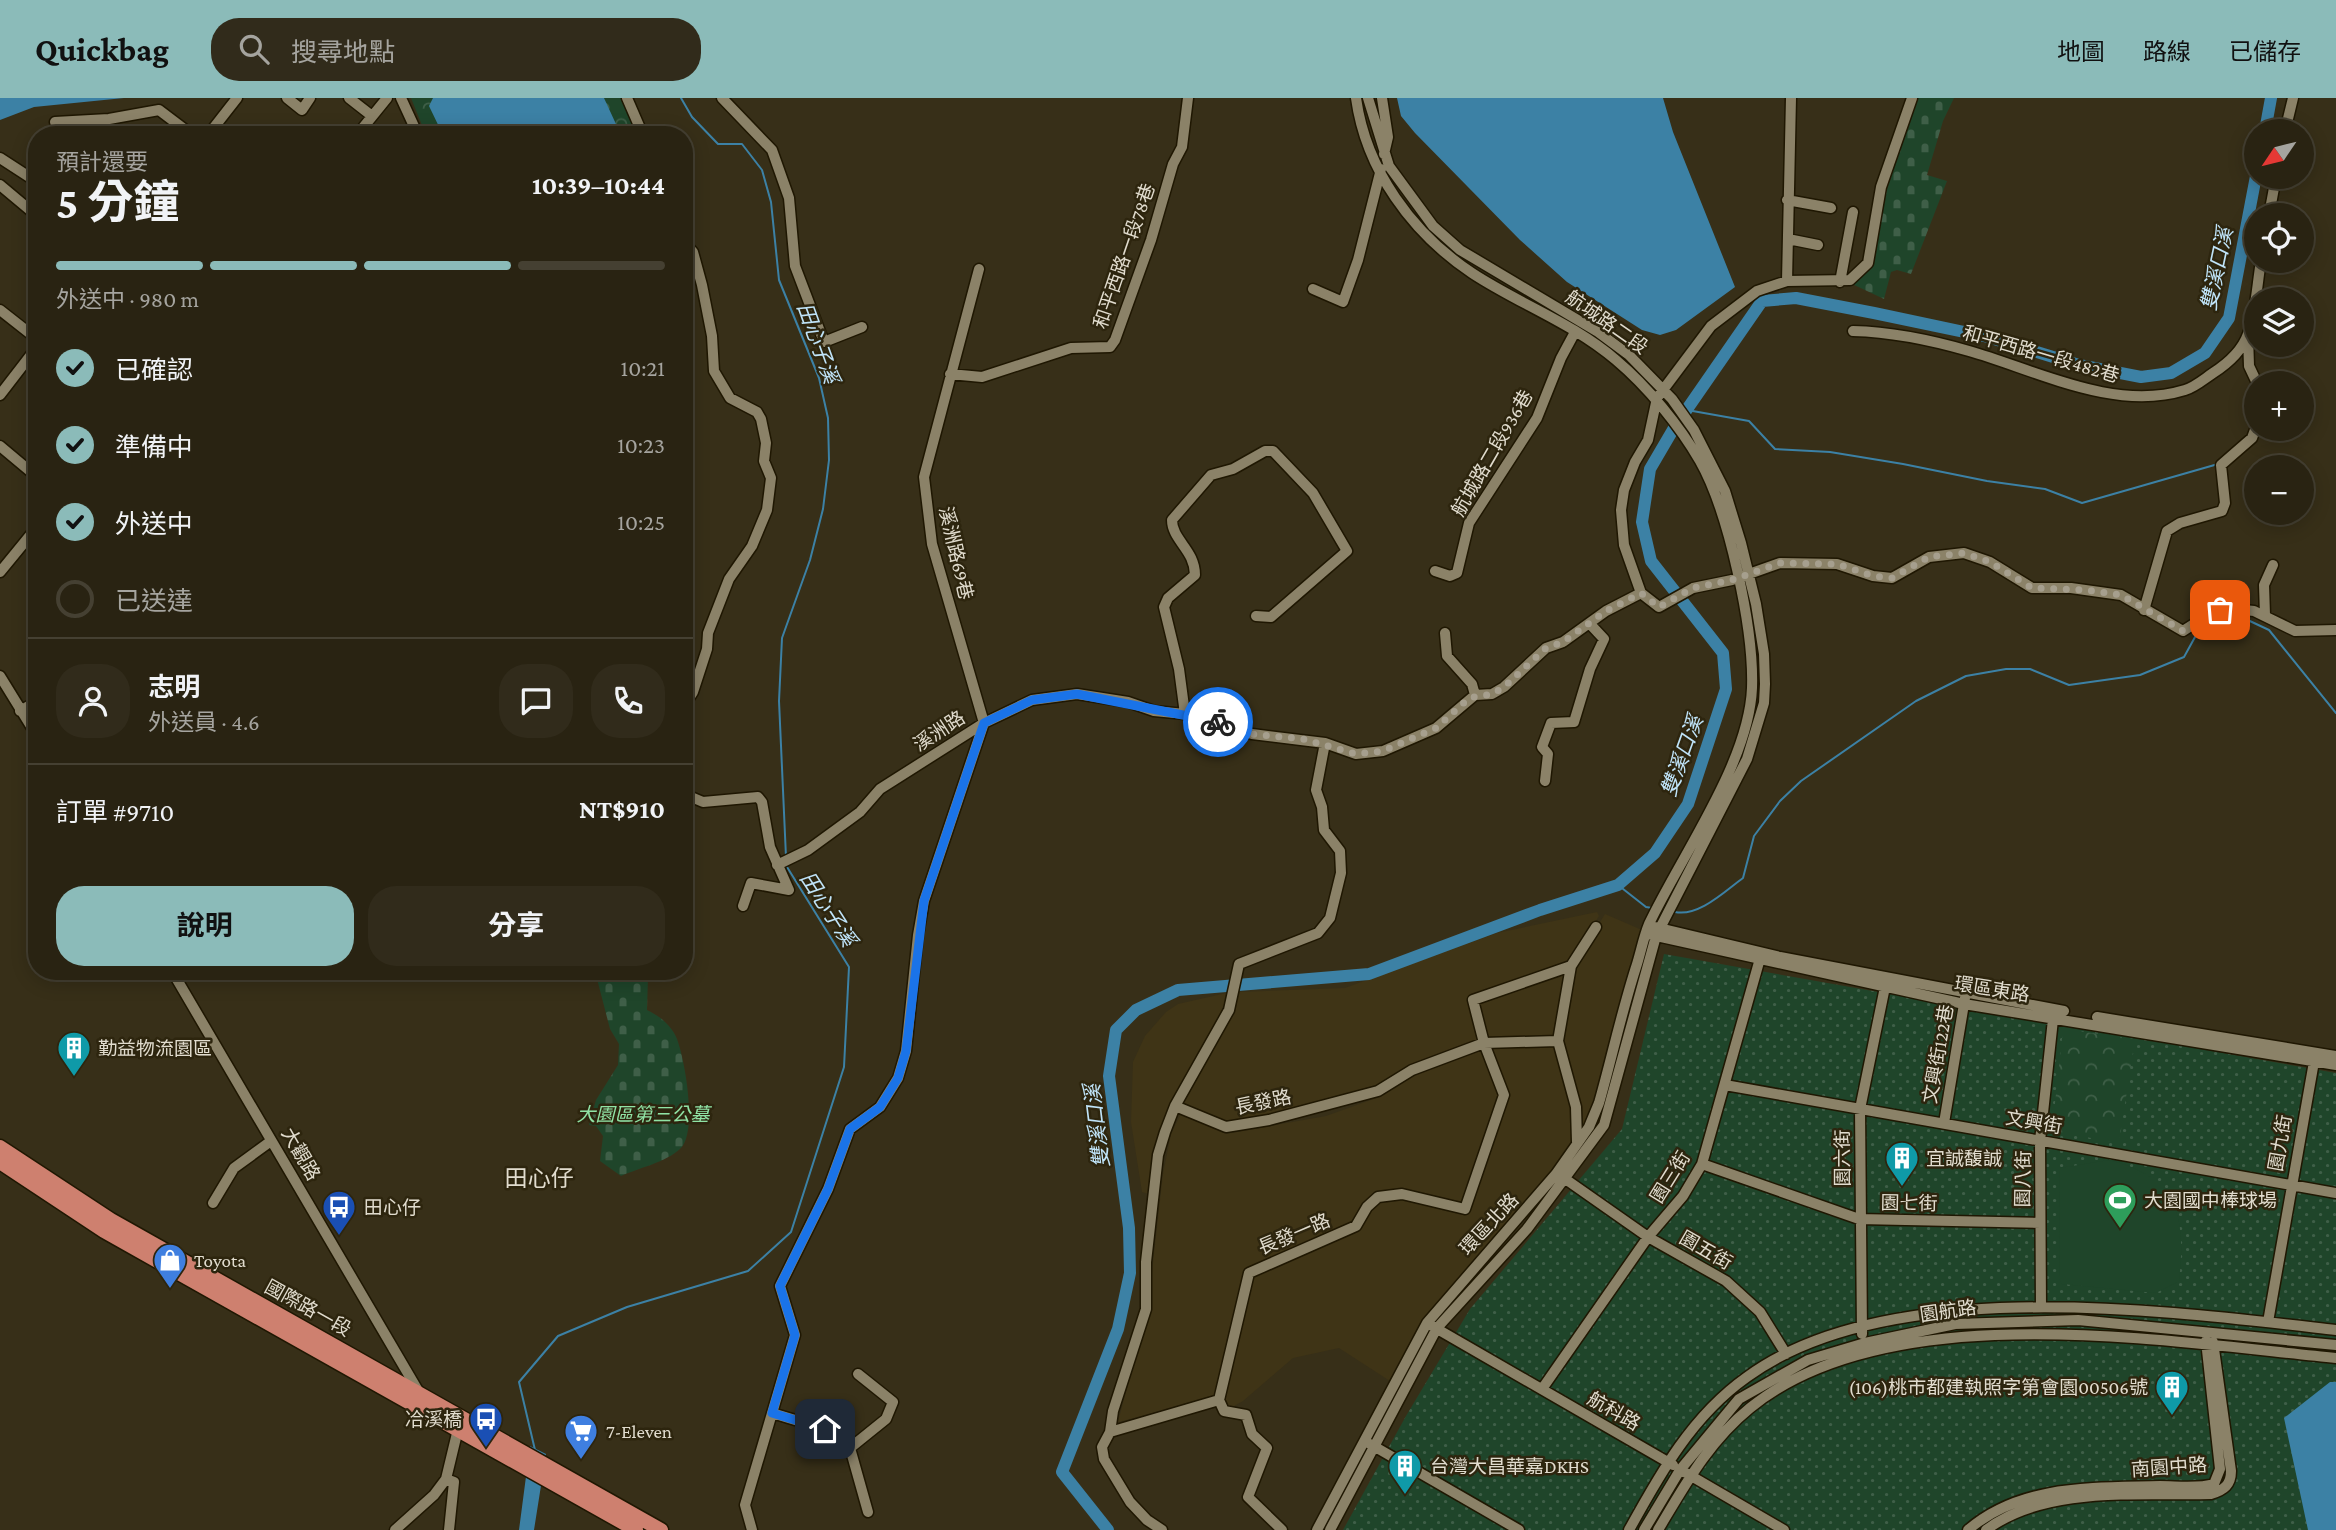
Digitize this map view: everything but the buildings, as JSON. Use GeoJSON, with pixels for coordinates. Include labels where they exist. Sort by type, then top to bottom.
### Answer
{"type":"FeatureCollection","features":[{"type":"Feature","properties":{"kind":"main road","name":"國際路一段"},"geometry":{"type":"LineString","coordinates":[[0,1147],[189,1271],[419,1408]]}},
{"type":"Feature","properties":{"kind":"main road","name":"國際路一段"},"geometry":{"type":"LineString","coordinates":[[0,1161],[104,1231],[189,1271],[420,1392]]}},
{"type":"Feature","properties":{"kind":"main road","name":"大觀路"},"geometry":{"type":"LineString","coordinates":[[420,1392],[460,1423]]}},
{"type":"Feature","properties":{"kind":"main road","name":"大觀路"},"geometry":{"type":"LineString","coordinates":[[419,1408],[460,1423],[565,1481]]}},
{"type":"Feature","properties":{"kind":"main road"},"geometry":{"type":"LineString","coordinates":[[565,1481],[636,1530]]}},
{"type":"Feature","properties":{"kind":"main road"},"geometry":{"type":"LineString","coordinates":[[565,1481],[661,1530]]}},
{"type":"Feature","properties":{"kind":"street"},"geometry":{"type":"LineString","coordinates":[[215,126],[237,98]]}},
{"type":"Feature","properties":{"kind":"street"},"geometry":{"type":"LineString","coordinates":[[288,98],[302,110],[310,98]]}},
{"type":"Feature","properties":{"kind":"street"},"geometry":{"type":"LineString","coordinates":[[349,98],[372,116]]}},
{"type":"Feature","properties":{"kind":"street"},"geometry":{"type":"LineString","coordinates":[[364,126],[387,98]]}},
{"type":"Feature","properties":{"kind":"street"},"geometry":{"type":"LineString","coordinates":[[401,98],[414,126]]}},
{"type":"Feature","properties":{"kind":"street"},"geometry":{"type":"LineString","coordinates":[[627,98],[639,126]]}},
{"type":"Feature","properties":{"kind":"street"},"geometry":{"type":"LineString","coordinates":[[722,98],[772,150],[789,198],[795,266],[824,342],[862,327]]}},
{"type":"Feature","properties":{"kind":"street","name":"和平西路一段78巷"},"geometry":{"type":"LineString","coordinates":[[950,374],[982,377],[1071,348],[1110,347],[1115,340],[1151,240],[1173,164],[1182,147],[1188,98]]}},
{"type":"Feature","properties":{"kind":"street","name":"航城路二段"},"geometry":{"type":"LineString","coordinates":[[1356,98],[1368,144],[1380,174],[1415,223],[1444,252],[1474,274],[1576,332],[1616,360],[1658,403],[1701,463],[1744,576]]}},
{"type":"Feature","properties":{"kind":"street","name":"航城路二段"},"geometry":{"type":"LineString","coordinates":[[1367,98],[1384,154],[1411,199],[1460,250],[1598,332],[1629,355],[1664,389],[1694,430],[1725,491],[1744,576],[1752,689],[1749,711],[1712,807],[1653,931]]}},
{"type":"Feature","properties":{"kind":"street"},"geometry":{"type":"LineString","coordinates":[[1313,289],[1343,302],[1358,260],[1388,137],[1382,98]]}},
{"type":"Feature","properties":{"kind":"street"},"geometry":{"type":"LineString","coordinates":[[1787,281],[1791,98]]}},
{"type":"Feature","properties":{"kind":"street"},"geometry":{"type":"LineString","coordinates":[[1912,98],[1881,187],[1868,262],[1850,280],[1787,281],[1757,290],[1717,321],[1664,389],[1648,440],[1634,463],[1624,490],[1621,510],[1624,545],[1641,593],[1659,607],[1693,588],[1792,561],[1837,564],[1873,576],[1892,578],[1929,557],[1964,553],[1990,562],[2032,588],[2112,592],[2183,631],[2220,610],[2244,609],[2265,615],[2295,631],[2336,629]]}},
{"type":"Feature","properties":{"kind":"street"},"geometry":{"type":"LineString","coordinates":[[2288,119],[2293,98]]}},
{"type":"Feature","properties":{"kind":"street"},"geometry":{"type":"LineString","coordinates":[[60,126],[55,122],[109,119],[159,110],[180,126]]}},
{"type":"Feature","properties":{"kind":"street"},"geometry":{"type":"LineString","coordinates":[[0,158],[28,176]]}},
{"type":"Feature","properties":{"kind":"street"},"geometry":{"type":"LineString","coordinates":[[0,185],[28,208]]}},
{"type":"Feature","properties":{"kind":"street"},"geometry":{"type":"LineString","coordinates":[[1787,200],[1831,208]]}},
{"type":"Feature","properties":{"kind":"street"},"geometry":{"type":"LineString","coordinates":[[1840,282],[1853,212]]}},
{"type":"Feature","properties":{"kind":"street"},"geometry":{"type":"LineString","coordinates":[[1788,239],[1818,245]]}},
{"type":"Feature","properties":{"kind":"street"},"geometry":{"type":"LineString","coordinates":[[693,252],[712,336],[714,371],[730,398],[757,412],[761,419],[765,432],[764,461],[771,478],[767,510],[752,546],[729,579],[708,633],[707,649],[693,692]]}},
{"type":"Feature","properties":{"kind":"street","name":"溪洲路69巷"},"geometry":{"type":"LineString","coordinates":[[979,269],[924,477],[932,544],[984,723]]}},
{"type":"Feature","properties":{"kind":"street"},"geometry":{"type":"LineString","coordinates":[[0,310],[28,332]]}},
{"type":"Feature","properties":{"kind":"street","name":"和平西路一段482巷"},"geometry":{"type":"LineString","coordinates":[[1853,331],[1883,332],[1965,350],[2093,391],[2127,396],[2159,395],[2188,389],[2222,367],[2244,340]]}},
{"type":"Feature","properties":{"kind":"street","name":"航城路二段936巷"},"geometry":{"type":"LineString","coordinates":[[1435,571],[1450,576],[1457,573],[1469,523],[1537,418],[1561,358],[1576,332]]}},
{"type":"Feature","properties":{"kind":"street"},"geometry":{"type":"LineString","coordinates":[[0,395],[28,359]]}},
{"type":"Feature","properties":{"kind":"street"},"geometry":{"type":"LineString","coordinates":[[2144,610],[2167,531],[2180,523],[2222,511],[2225,503],[2221,465],[2249,441]]}},
{"type":"Feature","properties":{"kind":"street"},"geometry":{"type":"LineString","coordinates":[[0,446],[28,469]]}},
{"type":"Feature","properties":{"kind":"street"},"geometry":{"type":"LineString","coordinates":[[1185,714],[1179,669],[1164,607],[1168,598],[1195,575],[1195,561],[1173,528],[1172,520],[1211,475],[1233,469],[1265,451],[1273,451],[1313,493],[1347,551],[1271,617],[1256,616]]}},
{"type":"Feature","properties":{"kind":"street"},"geometry":{"type":"LineString","coordinates":[[0,572],[28,538]]}},
{"type":"Feature","properties":{"kind":"street"},"geometry":{"type":"LineString","coordinates":[[2265,615],[2264,585],[2273,565]]}},
{"type":"Feature","properties":{"kind":"street","name":"溪洲路"},"geometry":{"type":"LineString","coordinates":[[777,865],[808,850],[860,812],[880,789],[984,723],[1032,700],[1054,694],[1077,694],[1128,702],[1154,711],[1185,714],[1252,734],[1325,743],[1356,754],[1383,751],[1436,728],[1475,695],[1492,694],[1504,687],[1541,652],[1590,624],[1613,607],[1641,593]]}},
{"type":"Feature","properties":{"kind":"street"},"geometry":{"type":"LineString","coordinates":[[1545,781],[1548,754],[1542,747],[1547,727],[1551,723],[1574,722],[1590,669],[1604,639],[1590,624]]}},
{"type":"Feature","properties":{"kind":"street"},"geometry":{"type":"LineString","coordinates":[[1445,633],[1447,656],[1472,684],[1475,695]]}},
{"type":"Feature","properties":{"kind":"street"},"geometry":{"type":"LineString","coordinates":[[0,677],[28,723]]}},
{"type":"Feature","properties":{"kind":"street"},"geometry":{"type":"LineString","coordinates":[[20,711],[28,706]]}},
{"type":"Feature","properties":{"kind":"street"},"geometry":{"type":"LineString","coordinates":[[752,1530],[746,1506],[795,1335],[780,1286],[828,1189],[850,1129],[880,1107],[898,1078],[906,1051],[924,901],[984,723]]}},
{"type":"Feature","properties":{"kind":"street"},"geometry":{"type":"LineString","coordinates":[[1162,1530],[1147,1520],[1130,1502],[1104,1459],[1102,1447],[1110,1432],[1113,1411],[1146,1309],[1146,1262],[1158,1155],[1175,1107],[1229,1010],[1239,964],[1318,933],[1330,918],[1341,873],[1340,851],[1324,830],[1317,790],[1325,743]]}},
{"type":"Feature","properties":{"kind":"street"},"geometry":{"type":"LineString","coordinates":[[693,798],[703,802],[758,797],[762,802],[770,847],[789,890],[751,883],[743,906]]}},
{"type":"Feature","properties":{"kind":"street"},"geometry":{"type":"LineString","coordinates":[[1577,1142],[1576,1107],[1558,1041],[1571,966],[1596,927]]}},
{"type":"Feature","properties":{"kind":"street","name":"環區東路"},"geometry":{"type":"LineString","coordinates":[[1653,931],[1886,981],[1966,991],[2054,1013]]}},
{"type":"Feature","properties":{"kind":"street","name":"環區北路"},"geometry":{"type":"LineString","coordinates":[[1432,1325],[1506,1254],[1561,1177],[1599,1103],[1653,931]]}},
{"type":"Feature","properties":{"kind":"street","name":"環區北路"},"geometry":{"type":"LineString","coordinates":[[1330,1530],[1370,1444],[1432,1325],[1604,1125],[1653,931]]}},
{"type":"Feature","properties":{"kind":"street","name":"園三街"},"geometry":{"type":"LineString","coordinates":[[1542,1389],[1648,1237],[1683,1196],[1702,1164],[1761,955]]}},
{"type":"Feature","properties":{"kind":"street","name":"長發一路"},"geometry":{"type":"LineString","coordinates":[[1219,1400],[1249,1273],[1356,1226],[1367,1207],[1378,1197],[1402,1194],[1465,1209],[1504,1096],[1483,1043],[1473,1000],[1571,966]]}},
{"type":"Feature","properties":{"kind":"street","name":"大觀路"},"geometry":{"type":"LineString","coordinates":[[177,980],[420,1392]]}},
{"type":"Feature","properties":{"kind":"street","name":"環區東路"},"geometry":{"type":"LineString","coordinates":[[1886,981],[1964,1004],[2054,1013],[2314,1057],[2336,1065]]}},
{"type":"Feature","properties":{"kind":"street","name":"園六街"},"geometry":{"type":"LineString","coordinates":[[1865,1343],[1860,1328],[1860,1109],[1886,981]]}},
{"type":"Feature","properties":{"kind":"street","name":"文興街122巷"},"geometry":{"type":"LineString","coordinates":[[1944,1123],[1966,991]]}},
{"type":"Feature","properties":{"kind":"street","name":"園八街"},"geometry":{"type":"LineString","coordinates":[[2041,1307],[2040,1141],[2054,1013]]}},
{"type":"Feature","properties":{"kind":"street","name":"長發路"},"geometry":{"type":"LineString","coordinates":[[1175,1107],[1226,1128],[1269,1120],[1378,1091],[1412,1070],[1483,1043],[1558,1041]]}},
{"type":"Feature","properties":{"kind":"street","name":"環區東路"},"geometry":{"type":"LineString","coordinates":[[2314,1057],[2336,1056]]}},
{"type":"Feature","properties":{"kind":"street","name":"園九街"},"geometry":{"type":"LineString","coordinates":[[2268,1322],[2314,1057]]}},
{"type":"Feature","properties":{"kind":"street","name":"文興街"},"geometry":{"type":"LineString","coordinates":[[1725,1085],[2336,1193]]}},
{"type":"Feature","properties":{"kind":"street"},"geometry":{"type":"LineString","coordinates":[[213,1203],[234,1168],[271,1142]]}},
{"type":"Feature","properties":{"kind":"street","name":"園七街"},"geometry":{"type":"LineString","coordinates":[[1702,1164],[1859,1219],[2040,1223]]}},
{"type":"Feature","properties":{"kind":"street","name":"園五街"},"geometry":{"type":"LineString","coordinates":[[1561,1177],[1648,1237],[1726,1281],[1760,1312],[1786,1354]]}},
{"type":"Feature","properties":{"kind":"street"},"geometry":{"type":"LineString","coordinates":[[1629,1530],[1668,1463],[1708,1410],[1746,1377],[1786,1354],[1860,1328],[1970,1309],[2089,1307],[2336,1330]]}},
{"type":"Feature","properties":{"kind":"street","name":"南園中路"},"geometry":{"type":"LineString","coordinates":[[1968,1530],[1991,1513],[2044,1494],[2090,1488],[2214,1484],[2220,1469],[2210,1346],[2212,1317]]}},
{"type":"Feature","properties":{"kind":"street","name":"園航路"},"geometry":{"type":"LineString","coordinates":[[1644,1530],[1739,1399],[1808,1360],[1865,1343],[1955,1324],[2078,1320],[2336,1345]]}},
{"type":"Feature","properties":{"kind":"street","name":"航科路"},"geometry":{"type":"LineString","coordinates":[[1432,1325],[1784,1530]]}},
{"type":"Feature","properties":{"kind":"street"},"geometry":{"type":"LineString","coordinates":[[1658,1530],[1685,1473],[1726,1429],[1770,1394],[1828,1366],[1888,1349],[1946,1339],[2029,1333],[2082,1334],[2336,1358]]}},
{"type":"Feature","properties":{"kind":"street","name":"南園中路"},"geometry":{"type":"LineString","coordinates":[[1986,1530],[2025,1510],[2060,1502],[2211,1494],[2221,1491],[2231,1479],[2231,1471],[2210,1346]]}},
{"type":"Feature","properties":{"kind":"street"},"geometry":{"type":"LineString","coordinates":[[850,1448],[886,1419],[893,1402],[858,1374]]}},
{"type":"Feature","properties":{"kind":"street"},"geometry":{"type":"LineString","coordinates":[[419,1408],[420,1392]]}},
{"type":"Feature","properties":{"kind":"street"},"geometry":{"type":"LineString","coordinates":[[1110,1432],[1219,1400],[1224,1411],[1246,1415],[1252,1434],[1267,1448],[1248,1497],[1282,1530]]}},
{"type":"Feature","properties":{"kind":"street"},"geometry":{"type":"LineString","coordinates":[[772,1413],[825,1429],[850,1448],[868,1512]]}},
{"type":"Feature","properties":{"kind":"street"},"geometry":{"type":"LineString","coordinates":[[395,1530],[434,1495],[446,1479],[460,1423]]}},
{"type":"Feature","properties":{"kind":"street"},"geometry":{"type":"LineString","coordinates":[[1370,1444],[1518,1530]]}},
{"type":"Feature","properties":{"kind":"street","name":"環區北路"},"geometry":{"type":"LineString","coordinates":[[1317,1530],[1370,1444]]}},
{"type":"Feature","properties":{"kind":"street"},"geometry":{"type":"LineString","coordinates":[[446,1479],[454,1482],[449,1530]]}},
{"type":"Feature","properties":{"kind":"shaded area"},"geometry":{"type":"Polygon","coordinates":[[[1597,912],[1599,916],[1569,965],[1470,999],[1481,1041],[1375,1088],[1274,1115],[1227,1124],[1180,1105],[1232,1012],[1240,992],[1345,988],[1497,933],[1597,912]]]}},
{"type":"Feature","properties":{"kind":"shaded area"},"geometry":{"type":"Polygon","coordinates":[[[1605,914],[1642,930],[1596,1100],[1581,1133],[1559,1041],[1572,967],[1605,914]]]}},
{"type":"Feature","properties":{"kind":"shaded area"},"geometry":{"type":"Polygon","coordinates":[[[1568,969],[1556,1040],[1485,1043],[1475,1001],[1568,969]]]}},
{"type":"Feature","properties":{"kind":"shaded area"},"geometry":{"type":"Polygon","coordinates":[[[1231,992],[1186,1079],[1149,1194],[1142,1192],[1131,1122],[1133,1062],[1145,1036],[1166,1012],[1178,1004],[1231,992]]]}},
{"type":"Feature","properties":{"kind":"shaded area"},"geometry":{"type":"Polygon","coordinates":[[[1557,1042],[1569,1078],[1575,1141],[1543,1183],[1421,1322],[1390,1381],[1339,1348],[1293,1358],[1243,1401],[1232,1407],[1224,1403],[1252,1275],[1355,1231],[1380,1200],[1403,1197],[1466,1213],[1506,1095],[1486,1044],[1557,1042]]]}},
{"type":"Feature","properties":{"kind":"shaded area"},"geometry":{"type":"Polygon","coordinates":[[[1483,1046],[1500,1096],[1463,1205],[1378,1193],[1353,1224],[1246,1272],[1216,1397],[1118,1422],[1148,1308],[1163,1174],[1171,1134],[1181,1114],[1226,1134],[1326,1116],[1382,1096],[1420,1072],[1483,1046]]]}},
{"type":"Feature","properties":{"kind":"green space"},"geometry":{"type":"Polygon","coordinates":[[[411,98],[625,98],[637,126],[422,126],[411,98]]]}},
{"type":"Feature","properties":{"kind":"green space"},"geometry":{"type":"Polygon","coordinates":[[[1913,98],[1954,98],[1943,121],[1927,175],[1947,181],[1911,274],[1897,270],[1891,272],[1884,299],[1850,283],[1872,262],[1883,188],[1913,98]]]}},
{"type":"Feature","properties":{"kind":"green space"},"geometry":{"type":"Polygon","coordinates":[[[1664,954],[2336,1073],[2336,1530],[1343,1530],[1406,1416],[1470,1309],[1622,1129],[1664,954]]]}},
{"type":"Feature","properties":{"kind":"green space","name":"大園區第三公墓"},"geometry":{"type":"Polygon","coordinates":[[[597,980],[648,980],[647,1010],[665,1022],[675,1034],[688,1096],[688,1128],[680,1149],[660,1161],[621,1176],[600,1161],[603,1136],[596,1126],[589,1125],[596,1100],[618,1065],[619,1044],[610,1029],[597,980]]]}},
{"type":"Feature","properties":{"kind":"green space"},"geometry":{"type":"Polygon","coordinates":[[[2063,1029],[2135,1039],[2119,1143],[2052,1131],[2063,1029]]]}},
{"type":"Feature","properties":{"kind":"green space","name":"大園國中棒球場"},"geometry":{"type":"Polygon","coordinates":[[[2109,1160],[2132,1167],[2150,1177],[2164,1189],[2173,1203],[2181,1238],[2179,1281],[2156,1293],[2062,1284],[2059,1279],[2060,1168],[2109,1160]]]}},
{"type":"Feature","properties":{"kind":"water"},"geometry":{"type":"Polygon","coordinates":[[[0,98],[124,98],[34,107],[0,120],[0,98]]]}},
{"type":"Feature","properties":{"kind":"water"},"geometry":{"type":"Polygon","coordinates":[[[433,98],[604,98],[617,126],[439,126],[429,106],[433,98]]]}},
{"type":"Feature","properties":{"kind":"water"},"geometry":{"type":"Polygon","coordinates":[[[1397,98],[1663,98],[1673,132],[1735,287],[1676,330],[1660,335],[1642,330],[1567,282],[1520,240],[1415,133],[1401,116],[1397,98]]]}},
{"type":"Feature","properties":{"kind":"water"},"geometry":{"type":"Polygon","coordinates":[[[2330,1382],[2336,1382],[2336,1530],[2308,1530],[2284,1418],[2330,1382]]]}},
{"type":"Feature","properties":{"kind":"water"},"geometry":{"type":"Polygon","coordinates":[[[530,1446],[546,1454],[534,1530],[519,1530],[530,1446]]]}},
{"type":"Feature","properties":{"kind":"waterway","name":"田心子溪"},"geometry":{"type":"LineString","coordinates":[[681,98],[692,117],[718,144],[742,144],[762,170],[771,202],[779,280],[819,378],[828,418],[829,460],[823,509],[810,560],[782,638],[779,701],[786,857]]}},
{"type":"Feature","properties":{"kind":"waterway","name":"雙溪口溪"},"geometry":{"type":"LineString","coordinates":[[2267,119],[2271,98]]}},
{"type":"Feature","properties":{"kind":"waterway","name":"雙溪口溪"},"geometry":{"type":"LineString","coordinates":[[1108,1530],[1062,1472],[1118,1329],[1130,1273],[1129,1228],[1109,1076],[1116,1030],[1136,1010],[1178,990],[1369,974],[1540,910],[1618,885],[1655,853],[1688,804],[1726,689],[1723,653],[1651,561],[1642,522],[1650,469],[1674,428],[1762,301],[1796,298],[1874,313],[1988,337],[2079,365],[2141,377],[2171,373],[2205,353],[2229,318],[2254,189]]}},
{"type":"Feature","properties":{"kind":"waterway"},"geometry":{"type":"LineString","coordinates":[[1687,410],[1749,421],[1775,449],[1830,452],[1903,464],[1987,481],[2045,489],[2082,503],[2218,464]]}},
{"type":"Feature","properties":{"kind":"waterway"},"geometry":{"type":"LineString","coordinates":[[1675,912],[1684,913],[1702,907],[1743,878],[1754,836],[1780,801],[1801,781],[1916,701],[1966,676],[2006,669],[2030,669],[2069,685],[2140,675],[2184,657],[2200,628],[2237,615],[2269,630],[2336,713]]}},
{"type":"Feature","properties":{"kind":"waterway","name":"田心子溪"},"geometry":{"type":"LineString","coordinates":[[535,1450],[519,1382],[558,1336],[627,1307],[748,1271],[791,1232],[844,1067],[849,967],[787,867]]}},
{"type":"Feature","properties":{"kind":"waterway"},"geometry":{"type":"LineString","coordinates":[[1618,885],[1646,907],[1652,908]]}},
{"type":"Feature","properties":{"kind":"way so far"},"geometry":{"type":"LineString","coordinates":[[1218,722],[1252,734],[1325,743],[1356,754],[1383,751],[1436,728],[1469,698],[1492,694],[1504,687],[1546,648],[1563,642],[1606,611],[1641,593],[1659,607],[1693,588],[1732,580],[1792,561],[1837,564],[1873,576],[1892,578],[1929,557],[1964,553],[1990,562],[2032,588],[2112,592],[2121,595],[2183,631],[2220,610]]}},
{"type":"Feature","properties":{"kind":"place","name":"勤益物流園區"},"geometry":{"type":"Point","coordinates":[74,1078]}},
{"type":"Feature","properties":{"kind":"place","name":"宜誠馥誠"},"geometry":{"type":"Point","coordinates":[1902,1188]}},
{"type":"Feature","properties":{"kind":"place","name":"大園國中棒球場"},"geometry":{"type":"Point","coordinates":[2120,1230]}},
{"type":"Feature","properties":{"kind":"place","name":"田心仔"},"geometry":{"type":"Point","coordinates":[339,1237]}},
{"type":"Feature","properties":{"kind":"place","name":"Toyota"},"geometry":{"type":"Point","coordinates":[170,1290]}},
{"type":"Feature","properties":{"kind":"place","name":"(106)桃市都建執照字第會園00506號"},"geometry":{"type":"Point","coordinates":[2172,1417]}},
{"type":"Feature","properties":{"kind":"place","name":"冾溪橋"},"geometry":{"type":"Point","coordinates":[486,1449]}},
{"type":"Feature","properties":{"kind":"place","name":"7-Eleven"},"geometry":{"type":"Point","coordinates":[581,1461]}},
{"type":"Feature","properties":{"kind":"place","name":"台灣大昌華嘉DKHS"},"geometry":{"type":"Point","coordinates":[1405,1496]}},
{"type":"Feature","properties":{"kind":"district","name":"田心仔"},"geometry":{"type":"Point","coordinates":[539,1178]}},
{"type":"Feature","properties":{"kind":"route"},"geometry":{"type":"LineString","coordinates":[[825,1429],[772,1413],[795,1335],[780,1286],[828,1189],[850,1129],[880,1107],[891,1094],[904,1062],[924,901],[984,723],[1032,700],[1054,694],[1077,694],[1128,702],[1154,711],[1185,714],[1218,722]]}}]}
